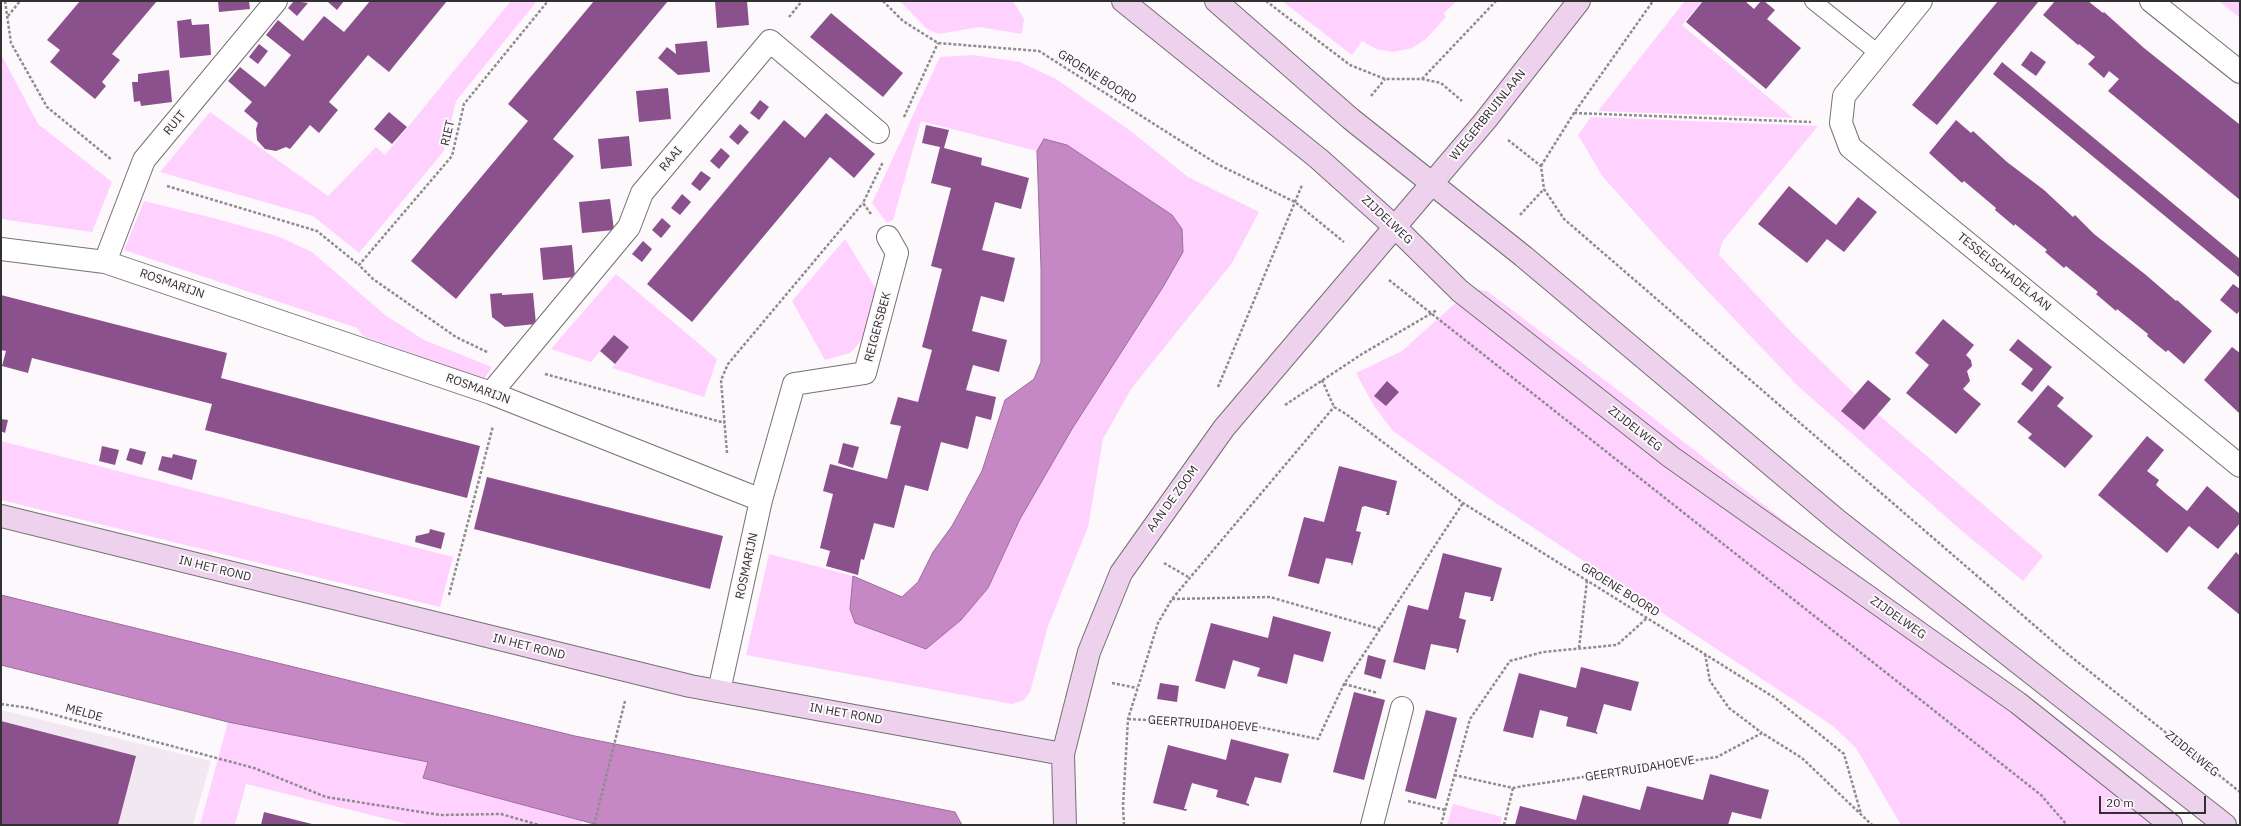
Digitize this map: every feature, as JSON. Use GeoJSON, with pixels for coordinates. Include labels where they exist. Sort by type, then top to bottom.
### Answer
{"type":"FeatureCollection","features":[{"type":"Feature","properties":{"kind":"main road","name":"ZIJDELWEG"},"geometry":{"type":"LineString","coordinates":[[1123,1],[1314,154],[1396,228],[1460,291],[1671,457],[2018,703],[2171,825]]}},
{"type":"Feature","properties":{"kind":"main road"},"geometry":{"type":"LineString","coordinates":[[1216,1],[1351,119],[1430,184],[1500,238],[1838,521],[2225,825]]}},
{"type":"Feature","properties":{"kind":"main road","name":"WIEGERBRUINLAAN"},"geometry":{"type":"LineString","coordinates":[[1396,228],[1430,184],[1485,122],[1579,1]]}},
{"type":"Feature","properties":{"kind":"main road","name":"AAN DE ZOOM"},"geometry":{"type":"LineString","coordinates":[[1064,825],[1063,754],[1089,652],[1121,573],[1224,428],[1396,228]]}},
{"type":"Feature","properties":{"kind":"main road","name":"IN HET ROND"},"geometry":{"type":"LineString","coordinates":[[1,516],[632,672],[719,691],[1063,754]]}},
{"type":"Feature","properties":{"kind":"street","name":"RUIT"},"geometry":{"type":"LineString","coordinates":[[105,262],[144,160],[276,1]]}},
{"type":"Feature","properties":{"kind":"street","name":"TESSELSCHADELAAN"},"geometry":{"type":"LineString","coordinates":[[1920,1],[1844,96],[1841,123],[1850,147],[2240,466]]}},
{"type":"Feature","properties":{"kind":"street"},"geometry":{"type":"LineString","coordinates":[[2151,1],[2240,72]]}},
{"type":"Feature","properties":{"kind":"street","name":"RAAI"},"geometry":{"type":"LineString","coordinates":[[496,395],[513,365],[629,227],[642,193],[770,40],[878,132]]}},
{"type":"Feature","properties":{"kind":"street","name":"REIGERSBEK"},"geometry":{"type":"LineString","coordinates":[[761,500],[794,384],[865,373],[898,253],[888,237]]}},
{"type":"Feature","properties":{"kind":"street","name":"ROSMARIJN"},"geometry":{"type":"LineString","coordinates":[[1,249],[105,262],[496,395],[761,500],[719,691]]}},
{"type":"Feature","properties":{"kind":"street"},"geometry":{"type":"LineString","coordinates":[[1372,825],[1402,708]]}},
{"type":"Feature","properties":{"kind":"lane"},"geometry":{"type":"LineString","coordinates":[[1813,1],[1878,53]]}},
{"type":"Feature","properties":{"kind":"path"},"geometry":{"type":"LineString","coordinates":[[6,1],[11,43],[47,107],[100,152],[138,178],[317,231],[360,265],[373,279],[456,337],[513,365],[725,423]]}},
{"type":"Feature","properties":{"kind":"path"},"geometry":{"type":"LineString","coordinates":[[8,16],[20,1]]}},
{"type":"Feature","properties":{"kind":"path","name":"RIET"},"geometry":{"type":"LineString","coordinates":[[360,265],[452,156],[464,104],[548,1]]}},
{"type":"Feature","properties":{"kind":"path","name":"GROENE BOORD"},"geometry":{"type":"LineString","coordinates":[[883,1],[903,21],[938,43],[1039,51],[1217,164],[1295,202],[1218,387],[1224,428]]}},
{"type":"Feature","properties":{"kind":"path"},"geometry":{"type":"LineString","coordinates":[[1266,1],[1350,65],[1385,79],[1422,78],[1441,82],[1485,122],[1541,166],[1574,113],[1653,1]]}},
{"type":"Feature","properties":{"kind":"path"},"geometry":{"type":"LineString","coordinates":[[1422,78],[1496,1]]}},
{"type":"Feature","properties":{"kind":"path"},"geometry":{"type":"LineString","coordinates":[[1574,113],[1841,123]]}},
{"type":"Feature","properties":{"kind":"path","name":"ZIJDELWEG"},"geometry":{"type":"LineString","coordinates":[[1541,166],[1544,189],[1564,219],[2064,651],[2240,792]]}},
{"type":"Feature","properties":{"kind":"path"},"geometry":{"type":"LineString","coordinates":[[1500,238],[1544,189]]}},
{"type":"Feature","properties":{"kind":"path"},"geometry":{"type":"LineString","coordinates":[[730,487],[721,380],[728,364],[863,203]]}},
{"type":"Feature","properties":{"kind":"path"},"geometry":{"type":"LineString","coordinates":[[1279,409],[1362,354],[1448,303],[1460,291]]}},
{"type":"Feature","properties":{"kind":"path"},"geometry":{"type":"LineString","coordinates":[[1430,314],[2041,795],[2067,825]]}},
{"type":"Feature","properties":{"kind":"path"},"geometry":{"type":"LineString","coordinates":[[1322,380],[1334,407]]}},
{"type":"Feature","properties":{"kind":"path"},"geometry":{"type":"LineString","coordinates":[[442,625],[496,395]]}},
{"type":"Feature","properties":{"kind":"path","name":"GROENE BOORD"},"geometry":{"type":"LineString","coordinates":[[1334,407],[1463,503],[1775,698],[1844,754],[1861,814]]}},
{"type":"Feature","properties":{"kind":"path","name":"GEERTRUIDAHOEVE"},"geometry":{"type":"LineString","coordinates":[[1124,825],[1123,806],[1128,719],[1158,623],[1172,599],[1334,407]]}},
{"type":"Feature","properties":{"kind":"path","name":"GEERTRUIDAHOEVE"},"geometry":{"type":"LineString","coordinates":[[1128,719],[1249,725],[1318,739],[1344,684],[1463,503]]}},
{"type":"Feature","properties":{"kind":"path"},"geometry":{"type":"LineString","coordinates":[[1579,648],[1587,581]]}},
{"type":"Feature","properties":{"kind":"path"},"geometry":{"type":"LineString","coordinates":[[1172,599],[1270,597],[1380,629]]}},
{"type":"Feature","properties":{"kind":"path"},"geometry":{"type":"LineString","coordinates":[[1441,825],[1470,719],[1510,661],[1542,652],[1617,645],[1647,618]]}},
{"type":"Feature","properties":{"kind":"path"},"geometry":{"type":"LineString","coordinates":[[1704,654],[1710,681],[1729,708],[1762,733],[1802,758],[1872,825]]}},
{"type":"Feature","properties":{"kind":"path"},"geometry":{"type":"LineString","coordinates":[[594,825],[632,672]]}},
{"type":"Feature","properties":{"kind":"path","name":"MELDE"},"geometry":{"type":"LineString","coordinates":[[1,704],[29,708],[254,768],[326,797],[440,815],[501,814],[539,825]]}},
{"type":"Feature","properties":{"kind":"path","name":"GEERTRUIDAHOEVE"},"geometry":{"type":"LineString","coordinates":[[1454,775],[1513,788],[1717,757],[1762,733]]}},
{"type":"Feature","properties":{"kind":"path"},"geometry":{"type":"LineString","coordinates":[[1504,825],[1513,788]]}},
{"type":"Feature","properties":{"kind":"path"},"geometry":{"type":"LineString","coordinates":[[1380,794],[1445,810]]}},
{"type":"Feature","properties":{"kind":"shaded area"},"geometry":{"type":"Polygon","coordinates":[[[511,1],[537,1],[456,101],[444,151],[359,253],[313,216],[160,172],[210,112],[328,196],[376,147],[385,155],[511,1]]]}},
{"type":"Feature","properties":{"kind":"shaded area"},"geometry":{"type":"Polygon","coordinates":[[[900,1],[1013,1],[1024,19],[1022,34],[979,27],[938,34],[926,28],[900,1]]]}},
{"type":"Feature","properties":{"kind":"shaded area"},"geometry":{"type":"Polygon","coordinates":[[[1282,1],[1457,1],[1444,13],[1446,17],[1426,39],[1412,48],[1393,52],[1376,49],[1362,41],[1352,55],[1282,1]]]}},
{"type":"Feature","properties":{"kind":"shaded area"},"geometry":{"type":"Polygon","coordinates":[[[1685,1],[1702,1],[1682,25],[1793,118],[1598,111],[1685,1]]]}},
{"type":"Feature","properties":{"kind":"shaded area"},"geometry":{"type":"Polygon","coordinates":[[[2219,1],[2240,1],[2240,18],[2219,1]]]}},
{"type":"Feature","properties":{"kind":"shaded area"},"geometry":{"type":"Polygon","coordinates":[[[1,54],[38,124],[112,182],[92,232],[1,219],[1,54]]]}},
{"type":"Feature","properties":{"kind":"shaded area"},"geometry":{"type":"Polygon","coordinates":[[[973,55],[1020,62],[1056,79],[1128,129],[1188,177],[1259,212],[1232,263],[1131,389],[1103,439],[1088,527],[1048,626],[1030,692],[1024,700],[1012,704],[746,655],[769,554],[853,576],[850,609],[855,623],[926,649],[961,620],[988,588],[1020,519],[1072,429],[1163,287],[1044,139],[1037,151],[921,121],[893,220],[887,223],[872,203],[940,57],[973,55]]]}},
{"type":"Feature","properties":{"kind":"shaded area"},"geometry":{"type":"Polygon","coordinates":[[[1591,117],[1818,126],[1722,242],[1719,255],[1794,335],[1859,398],[2043,556],[2023,581],[1963,532],[1798,386],[1663,244],[1603,177],[1578,135],[1591,117]]]}},
{"type":"Feature","properties":{"kind":"shaded area"},"geometry":{"type":"Polygon","coordinates":[[[1044,139],[1067,145],[1172,215],[1182,229],[1183,252],[1163,287],[1072,429],[1020,519],[988,588],[961,620],[926,649],[855,623],[850,609],[853,576],[902,597],[918,582],[933,552],[952,526],[982,471],[1005,400],[1034,379],[1041,362],[1041,268],[1037,151],[1044,139]]]}},
{"type":"Feature","properties":{"kind":"shaded area"},"geometry":{"type":"Polygon","coordinates":[[[144,201],[277,236],[312,252],[385,315],[424,340],[492,367],[484,379],[363,336],[357,328],[124,250],[144,201]]]}},
{"type":"Feature","properties":{"kind":"shaded area"},"geometry":{"type":"Polygon","coordinates":[[[845,239],[876,289],[875,301],[863,337],[856,347],[850,353],[825,360],[792,301],[845,239]]]}},
{"type":"Feature","properties":{"kind":"shaded area"},"geometry":{"type":"Polygon","coordinates":[[[616,274],[717,359],[704,397],[612,368],[629,347],[614,335],[591,362],[551,349],[616,274]]]}},
{"type":"Feature","properties":{"kind":"shaded area"},"geometry":{"type":"Polygon","coordinates":[[[1471,289],[1487,291],[1619,391],[2007,696],[2161,825],[1901,825],[1856,748],[1833,726],[1484,495],[1393,431],[1374,406],[1356,373],[1402,351],[1471,289]]]}},
{"type":"Feature","properties":{"kind":"shaded area"},"geometry":{"type":"Polygon","coordinates":[[[1,441],[453,557],[440,607],[1,500],[1,441]]]}},
{"type":"Feature","properties":{"kind":"shaded area"},"geometry":{"type":"Polygon","coordinates":[[[1,595],[575,736],[955,812],[962,825],[598,825],[423,778],[428,762],[228,722],[1,665],[1,595]]]}},
{"type":"Feature","properties":{"kind":"shaded area"},"geometry":{"type":"Polygon","coordinates":[[[1,710],[211,761],[193,825],[1,825],[1,710]]]}},
{"type":"Feature","properties":{"kind":"shaded area"},"geometry":{"type":"Polygon","coordinates":[[[228,722],[428,762],[423,778],[582,821],[581,825],[411,825],[246,784],[235,825],[200,825],[228,722]]]}},
{"type":"Feature","properties":{"kind":"shaded area"},"geometry":{"type":"Polygon","coordinates":[[[1453,804],[1502,817],[1500,825],[1447,825],[1453,804]]]}},
{"type":"Feature","properties":{"kind":"building"},"geometry":{"type":"Polygon","coordinates":[[[80,1],[157,1],[112,54],[120,60],[102,82],[106,86],[95,99],[50,62],[60,50],[47,40],[80,1]]]}},
{"type":"Feature","properties":{"kind":"building"},"geometry":{"type":"Polygon","coordinates":[[[218,1],[249,1],[250,9],[219,12],[218,1]]]}},
{"type":"Feature","properties":{"kind":"building"},"geometry":{"type":"Polygon","coordinates":[[[294,1],[308,3],[297,16],[288,8],[294,1]]]}},
{"type":"Feature","properties":{"kind":"building"},"geometry":{"type":"Polygon","coordinates":[[[344,1],[337,10],[328,2],[344,1]]]}},
{"type":"Feature","properties":{"kind":"building"},"geometry":{"type":"Polygon","coordinates":[[[370,1],[447,1],[389,72],[368,55],[329,102],[338,110],[319,133],[310,125],[290,149],[286,147],[276,151],[265,149],[257,140],[256,129],[258,123],[244,111],[252,102],[228,81],[240,67],[265,87],[291,55],[266,35],[278,20],[303,41],[324,16],[344,32],[370,1]]]}},
{"type":"Feature","properties":{"kind":"building"},"geometry":{"type":"Polygon","coordinates":[[[594,1],[668,1],[553,139],[574,156],[456,299],[411,261],[528,121],[508,104],[594,1]]]}},
{"type":"Feature","properties":{"kind":"building"},"geometry":{"type":"Polygon","coordinates":[[[715,1],[747,1],[749,25],[717,28],[715,1]]]}},
{"type":"Feature","properties":{"kind":"building"},"geometry":{"type":"Polygon","coordinates":[[[1703,1],[1745,1],[1754,9],[1761,1],[1764,1],[1775,10],[1767,19],[1801,48],[1766,89],[1686,22],[1703,1]]]}},
{"type":"Feature","properties":{"kind":"building"},"geometry":{"type":"Polygon","coordinates":[[[1998,1],[2039,1],[1937,125],[1912,105],[1998,1]]]}},
{"type":"Feature","properties":{"kind":"building"},"geometry":{"type":"Polygon","coordinates":[[[2055,1],[2088,1],[2103,13],[2104,12],[2144,48],[2239,124],[2240,200],[2108,91],[2119,79],[2109,71],[2104,78],[2088,64],[2095,57],[2079,44],[2078,45],[2043,15],[2055,1]]]}},
{"type":"Feature","properties":{"kind":"building"},"geometry":{"type":"Polygon","coordinates":[[[831,13],[903,73],[883,97],[810,37],[831,13]]]}},
{"type":"Feature","properties":{"kind":"building"},"geometry":{"type":"Polygon","coordinates":[[[191,19],[192,25],[209,24],[211,55],[180,58],[177,21],[191,19]]]}},
{"type":"Feature","properties":{"kind":"building"},"geometry":{"type":"Polygon","coordinates":[[[707,41],[710,72],[678,75],[658,58],[667,47],[676,54],[675,44],[707,41]]]}},
{"type":"Feature","properties":{"kind":"building"},"geometry":{"type":"Polygon","coordinates":[[[259,44],[268,51],[258,64],[249,57],[259,44]]]}},
{"type":"Feature","properties":{"kind":"building"},"geometry":{"type":"Polygon","coordinates":[[[2031,51],[2046,62],[2036,76],[2021,65],[2031,51]]]}},
{"type":"Feature","properties":{"kind":"building"},"geometry":{"type":"Polygon","coordinates":[[[2002,62],[2240,259],[2240,278],[1993,74],[2002,62]]]}},
{"type":"Feature","properties":{"kind":"building"},"geometry":{"type":"Polygon","coordinates":[[[169,70],[172,102],[141,106],[140,101],[134,102],[132,82],[138,82],[138,74],[169,70]]]}},
{"type":"Feature","properties":{"kind":"building"},"geometry":{"type":"Polygon","coordinates":[[[668,88],[671,119],[639,122],[636,91],[668,88]]]}},
{"type":"Feature","properties":{"kind":"building"},"geometry":{"type":"Polygon","coordinates":[[[760,100],[769,107],[759,120],[750,113],[760,100]]]}},
{"type":"Feature","properties":{"kind":"building"},"geometry":{"type":"Polygon","coordinates":[[[389,112],[407,127],[392,144],[374,129],[389,112]]]}},
{"type":"Feature","properties":{"kind":"building"},"geometry":{"type":"Polygon","coordinates":[[[826,113],[875,154],[854,178],[830,157],[692,322],[647,284],[784,120],[805,138],[826,113]]]}},
{"type":"Feature","properties":{"kind":"building"},"geometry":{"type":"Polygon","coordinates":[[[1956,120],[1971,133],[1973,131],[2007,162],[2044,190],[2073,217],[2075,215],[2094,234],[2176,301],[2177,300],[2212,331],[2184,364],[2168,350],[2166,352],[2156,344],[2147,336],[2148,334],[2117,309],[2116,311],[2096,294],[2098,292],[2066,266],[2064,268],[2045,252],[2047,250],[2015,224],[2014,226],[1995,210],[1996,208],[1964,181],[1962,183],[1929,153],[1956,120]]]}},
{"type":"Feature","properties":{"kind":"building"},"geometry":{"type":"Polygon","coordinates":[[[740,124],[749,132],[738,145],[729,137],[740,124]]]}},
{"type":"Feature","properties":{"kind":"building"},"geometry":{"type":"Polygon","coordinates":[[[926,125],[949,130],[944,148],[982,158],[981,165],[1029,178],[1021,209],[995,202],[982,250],[1015,258],[1004,302],[981,296],[972,331],[1007,340],[999,372],[973,365],[966,390],[996,397],[991,420],[976,416],[968,449],[941,442],[928,491],[905,485],[894,528],[874,523],[864,560],[861,559],[858,575],[826,566],[830,551],[820,548],[833,494],[823,491],[830,464],[887,479],[901,426],[890,424],[898,397],[918,402],[932,350],[922,347],[942,269],[931,266],[951,188],[931,183],[940,147],[922,143],[926,125]]]}},
{"type":"Feature","properties":{"kind":"building"},"geometry":{"type":"Polygon","coordinates":[[[629,136],[632,166],[601,169],[598,139],[629,136]]]}},
{"type":"Feature","properties":{"kind":"building"},"geometry":{"type":"Polygon","coordinates":[[[721,148],[730,156],[719,169],[710,161],[721,148]]]}},
{"type":"Feature","properties":{"kind":"building"},"geometry":{"type":"Polygon","coordinates":[[[701,171],[711,178],[700,191],[691,184],[701,171]]]}},
{"type":"Feature","properties":{"kind":"building"},"geometry":{"type":"Polygon","coordinates":[[[1789,186],[1836,225],[1858,197],[1877,212],[1844,252],[1827,239],[1807,263],[1758,224],[1789,186]]]}},
{"type":"Feature","properties":{"kind":"building"},"geometry":{"type":"Polygon","coordinates":[[[682,194],[691,202],[680,215],[671,208],[682,194]]]}},
{"type":"Feature","properties":{"kind":"building"},"geometry":{"type":"Polygon","coordinates":[[[610,199],[614,230],[582,233],[579,202],[610,199]]]}},
{"type":"Feature","properties":{"kind":"building"},"geometry":{"type":"Polygon","coordinates":[[[662,218],[671,226],[661,238],[652,230],[662,218]]]}},
{"type":"Feature","properties":{"kind":"building"},"geometry":{"type":"Polygon","coordinates":[[[643,241],[652,249],[642,262],[632,254],[643,241]]]}},
{"type":"Feature","properties":{"kind":"building"},"geometry":{"type":"Polygon","coordinates":[[[572,245],[575,277],[543,280],[540,248],[572,245]]]}},
{"type":"Feature","properties":{"kind":"building"},"geometry":{"type":"Polygon","coordinates":[[[2233,284],[2240,289],[2240,310],[2237,314],[2220,300],[2233,284]]]}},
{"type":"Feature","properties":{"kind":"building"},"geometry":{"type":"Polygon","coordinates":[[[502,293],[502,295],[533,293],[536,324],[505,327],[492,317],[490,294],[502,293]]]}},
{"type":"Feature","properties":{"kind":"building"},"geometry":{"type":"Polygon","coordinates":[[[1,295],[227,353],[221,378],[480,446],[467,498],[205,430],[212,404],[32,358],[28,373],[2,366],[6,351],[1,350],[1,295]]]}},
{"type":"Feature","properties":{"kind":"building"},"geometry":{"type":"Polygon","coordinates":[[[1943,319],[1974,345],[1966,355],[1971,360],[1972,366],[1967,371],[1970,381],[1963,389],[1981,404],[1956,434],[1906,393],[1929,365],[1915,353],[1943,319]]]}},
{"type":"Feature","properties":{"kind":"building"},"geometry":{"type":"Polygon","coordinates":[[[614,335],[629,347],[615,364],[600,351],[614,335]]]}},
{"type":"Feature","properties":{"kind":"building"},"geometry":{"type":"Polygon","coordinates":[[[2018,339],[2052,367],[2032,392],[2021,384],[2033,369],[2009,350],[2018,339]]]}},
{"type":"Feature","properties":{"kind":"building"},"geometry":{"type":"Polygon","coordinates":[[[2232,347],[2240,353],[2239,413],[2204,380],[2232,347]]]}},
{"type":"Feature","properties":{"kind":"building"},"geometry":{"type":"Polygon","coordinates":[[[1868,380],[1891,399],[1864,430],[1841,411],[1868,380]]]}},
{"type":"Feature","properties":{"kind":"building"},"geometry":{"type":"Polygon","coordinates":[[[1387,381],[1399,392],[1386,406],[1374,396],[1387,381]]]}},
{"type":"Feature","properties":{"kind":"building"},"geometry":{"type":"Polygon","coordinates":[[[2048,385],[2064,398],[2057,406],[2093,436],[2065,468],[2028,438],[2032,434],[2017,422],[2048,385]]]}},
{"type":"Feature","properties":{"kind":"building"},"geometry":{"type":"Polygon","coordinates":[[[1,419],[8,420],[5,433],[1,431],[1,419]]]}},
{"type":"Feature","properties":{"kind":"building"},"geometry":{"type":"Polygon","coordinates":[[[2147,436],[2164,450],[2147,471],[2159,480],[2156,485],[2165,493],[2187,511],[2207,486],[2240,514],[2240,523],[2218,549],[2189,526],[2167,553],[2098,495],[2147,436]]]}},
{"type":"Feature","properties":{"kind":"building"},"geometry":{"type":"Polygon","coordinates":[[[843,443],[859,447],[853,468],[838,463],[843,443]]]}},
{"type":"Feature","properties":{"kind":"building"},"geometry":{"type":"Polygon","coordinates":[[[102,446],[119,450],[115,465],[99,461],[102,446]]]}},
{"type":"Feature","properties":{"kind":"building"},"geometry":{"type":"Polygon","coordinates":[[[130,448],[146,452],[142,465],[126,460],[130,448]]]}},
{"type":"Feature","properties":{"kind":"building"},"geometry":{"type":"Polygon","coordinates":[[[173,454],[197,460],[192,480],[158,470],[162,456],[172,458],[173,454]]]}},
{"type":"Feature","properties":{"kind":"building"},"geometry":{"type":"Polygon","coordinates":[[[1339,466],[1397,481],[1389,515],[1386,515],[1387,512],[1365,506],[1362,507],[1356,531],[1361,532],[1352,566],[1351,563],[1326,558],[1319,584],[1288,576],[1304,517],[1324,522],[1339,466]]]}},
{"type":"Feature","properties":{"kind":"building"},"geometry":{"type":"Polygon","coordinates":[[[487,477],[723,536],[710,589],[474,529],[487,477]]]}},
{"type":"Feature","properties":{"kind":"building"},"geometry":{"type":"Polygon","coordinates":[[[430,529],[445,533],[441,549],[415,542],[416,536],[429,533],[430,529]]]}},
{"type":"Feature","properties":{"kind":"building"},"geometry":{"type":"Polygon","coordinates":[[[2236,552],[2240,556],[2240,615],[2207,588],[2236,552]]]}},
{"type":"Feature","properties":{"kind":"building"},"geometry":{"type":"Polygon","coordinates":[[[1443,553],[1502,568],[1493,601],[1490,601],[1491,597],[1465,592],[1459,618],[1466,620],[1458,653],[1456,652],[1457,649],[1431,644],[1425,670],[1393,662],[1408,605],[1428,610],[1443,553]]]}},
{"type":"Feature","properties":{"kind":"building"},"geometry":{"type":"Polygon","coordinates":[[[1273,616],[1331,632],[1323,662],[1294,654],[1287,684],[1257,676],[1260,668],[1233,660],[1225,689],[1195,681],[1211,623],[1268,638],[1273,616]]]}},
{"type":"Feature","properties":{"kind":"building"},"geometry":{"type":"Polygon","coordinates":[[[1368,655],[1386,660],[1381,679],[1364,674],[1368,655]]]}},
{"type":"Feature","properties":{"kind":"building"},"geometry":{"type":"Polygon","coordinates":[[[1581,667],[1639,682],[1631,711],[1604,704],[1596,731],[1598,734],[1566,726],[1568,717],[1540,710],[1533,738],[1503,731],[1519,673],[1576,688],[1581,667]]]}},
{"type":"Feature","properties":{"kind":"building"},"geometry":{"type":"Polygon","coordinates":[[[1160,683],[1179,686],[1177,702],[1157,699],[1160,683]]]}},
{"type":"Feature","properties":{"kind":"building"},"geometry":{"type":"Polygon","coordinates":[[[1354,692],[1385,700],[1364,780],[1333,772],[1354,692]]]}},
{"type":"Feature","properties":{"kind":"building"},"geometry":{"type":"Polygon","coordinates":[[[1426,710],[1457,718],[1436,799],[1405,791],[1426,710]]]}},
{"type":"Feature","properties":{"kind":"building"},"geometry":{"type":"Polygon","coordinates":[[[1,721],[136,756],[118,825],[1,825],[1,721]]]}},
{"type":"Feature","properties":{"kind":"building"},"geometry":{"type":"Polygon","coordinates":[[[1231,739],[1289,754],[1281,783],[1255,777],[1246,803],[1249,804],[1249,806],[1216,797],[1218,790],[1192,783],[1184,809],[1187,809],[1186,811],[1153,803],[1168,745],[1226,760],[1231,739]]]}},
{"type":"Feature","properties":{"kind":"building"},"geometry":{"type":"Polygon","coordinates":[[[1710,774],[1769,790],[1761,819],[1732,812],[1728,825],[1515,825],[1520,806],[1576,820],[1583,795],[1640,810],[1647,786],[1703,800],[1710,774]]]}},
{"type":"Feature","properties":{"kind":"building"},"geometry":{"type":"Polygon","coordinates":[[[264,812],[312,824],[312,825],[261,825],[264,812]]]}}]}
